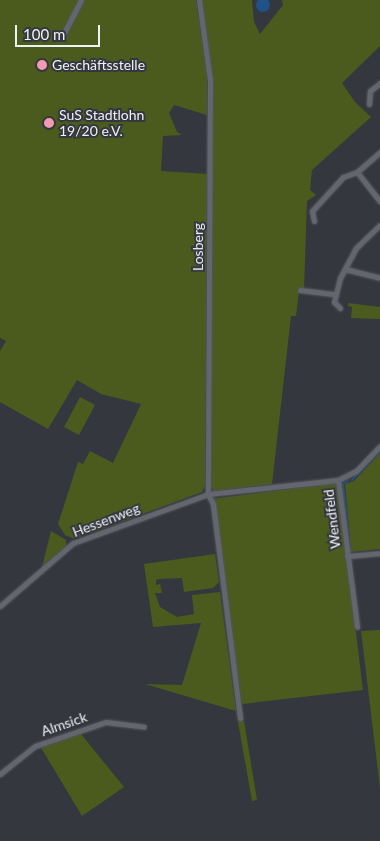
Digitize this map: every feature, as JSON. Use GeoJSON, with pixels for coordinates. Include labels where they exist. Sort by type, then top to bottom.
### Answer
{"type":"FeatureCollection","features":[{"type":"Feature","properties":{"kind":"street"},"geometry":{"type":"LineString","coordinates":[[61,39],[81,0]]}},
{"type":"Feature","properties":{"kind":"street","name":"Losberg"},"geometry":{"type":"LineString","coordinates":[[199,0],[210,80],[208,494]]}},
{"type":"Feature","properties":{"kind":"street"},"geometry":{"type":"LineString","coordinates":[[369,104],[370,91],[380,84]]}},
{"type":"Feature","properties":{"kind":"street"},"geometry":{"type":"LineString","coordinates":[[314,221],[312,211],[345,175],[357,172],[380,152]]}},
{"type":"Feature","properties":{"kind":"street"},"geometry":{"type":"LineString","coordinates":[[357,172],[380,200]]}},
{"type":"Feature","properties":{"kind":"street"},"geometry":{"type":"LineString","coordinates":[[340,308],[334,302],[335,294],[345,269],[358,245],[380,225]]}},
{"type":"Feature","properties":{"kind":"street"},"geometry":{"type":"LineString","coordinates":[[345,269],[380,278]]}},
{"type":"Feature","properties":{"kind":"street"},"geometry":{"type":"LineString","coordinates":[[300,290],[335,294]]}},
{"type":"Feature","properties":{"kind":"street","name":"Hessenweg"},"geometry":{"type":"LineString","coordinates":[[0,606],[73,544],[208,494],[338,480],[356,471],[380,446]]}},
{"type":"Feature","properties":{"kind":"street","name":"Wendfeld"},"geometry":{"type":"LineString","coordinates":[[338,480],[357,627]]}},
{"type":"Feature","properties":{"kind":"street"},"geometry":{"type":"LineString","coordinates":[[208,494],[213,504],[240,718]]}},
{"type":"Feature","properties":{"kind":"street","name":"Wendfeld"},"geometry":{"type":"LineString","coordinates":[[347,556],[380,552]]}},
{"type":"Feature","properties":{"kind":"street","name":"Almsick"},"geometry":{"type":"LineString","coordinates":[[0,774],[35,746],[106,722],[144,727]]}},
{"type":"Feature","properties":{"kind":"green space"},"geometry":{"type":"Polygon","coordinates":[[[0,0],[196,0],[207,77],[207,115],[174,105],[169,113],[177,132],[182,135],[163,136],[161,171],[207,174],[205,486],[202,492],[75,539],[65,535],[58,524],[78,462],[83,464],[90,451],[113,463],[141,404],[101,394],[77,380],[48,429],[0,402],[0,351],[6,341],[0,338],[0,0]]]}},
{"type":"Feature","properties":{"kind":"green space"},"geometry":{"type":"Polygon","coordinates":[[[202,0],[252,0],[254,22],[260,34],[283,5],[282,0],[380,0],[380,46],[342,83],[355,102],[371,117],[312,170],[310,190],[316,195],[307,201],[304,289],[299,291],[296,316],[291,316],[272,484],[214,491],[210,486],[212,77],[202,0]]]}},
{"type":"Feature","properties":{"kind":"green space"},"geometry":{"type":"Polygon","coordinates":[[[348,303],[380,307],[380,319],[351,318],[352,307],[348,306],[348,303]]]}},
{"type":"Feature","properties":{"kind":"green space"},"geometry":{"type":"Polygon","coordinates":[[[80,397],[95,405],[79,435],[64,427],[80,397]]]}},
{"type":"Feature","properties":{"kind":"green space"},"geometry":{"type":"Polygon","coordinates":[[[380,453],[380,549],[351,552],[345,484],[354,481],[380,453]]]}},
{"type":"Feature","properties":{"kind":"green space"},"geometry":{"type":"Polygon","coordinates":[[[334,483],[338,485],[363,690],[242,704],[212,499],[334,483]]]}},
{"type":"Feature","properties":{"kind":"green space"},"geometry":{"type":"Polygon","coordinates":[[[51,531],[66,540],[66,546],[42,567],[51,531]]]}},
{"type":"Feature","properties":{"kind":"green space"},"geometry":{"type":"Polygon","coordinates":[[[215,554],[219,582],[213,588],[184,592],[182,578],[160,579],[156,580],[156,585],[160,584],[162,593],[155,593],[160,607],[177,617],[194,614],[192,595],[220,592],[236,711],[145,684],[182,685],[201,623],[153,627],[144,564],[215,554]]]}},
{"type":"Feature","properties":{"kind":"green space"},"geometry":{"type":"Polygon","coordinates":[[[380,630],[380,788],[361,631],[380,630]]]}},
{"type":"Feature","properties":{"kind":"green space"},"geometry":{"type":"Polygon","coordinates":[[[244,721],[257,800],[252,801],[238,722],[244,721]]]}},
{"type":"Feature","properties":{"kind":"green space"},"geometry":{"type":"Polygon","coordinates":[[[81,734],[124,787],[82,816],[40,746],[81,734]]]}},
{"type":"Feature","properties":{"kind":"water"},"geometry":{"type":"Polygon","coordinates":[[[263,-2],[268,0],[270,5],[268,10],[263,12],[258,10],[256,5],[258,0],[263,-2]]]}},
{"type":"Feature","properties":{"kind":"waterway"},"geometry":{"type":"LineString","coordinates":[[352,480],[380,451]]}},
{"type":"Feature","properties":{"kind":"waterway"},"geometry":{"type":"LineString","coordinates":[[348,481],[343,484],[350,552]]}},
{"type":"Feature","properties":{"kind":"place","name":"Geschäftsstelle"},"geometry":{"type":"Point","coordinates":[42,65]}},
{"type":"Feature","properties":{"kind":"place","name":"SuS Stadtlohn 19/20 e.V."},"geometry":{"type":"Point","coordinates":[49,123]}}]}
